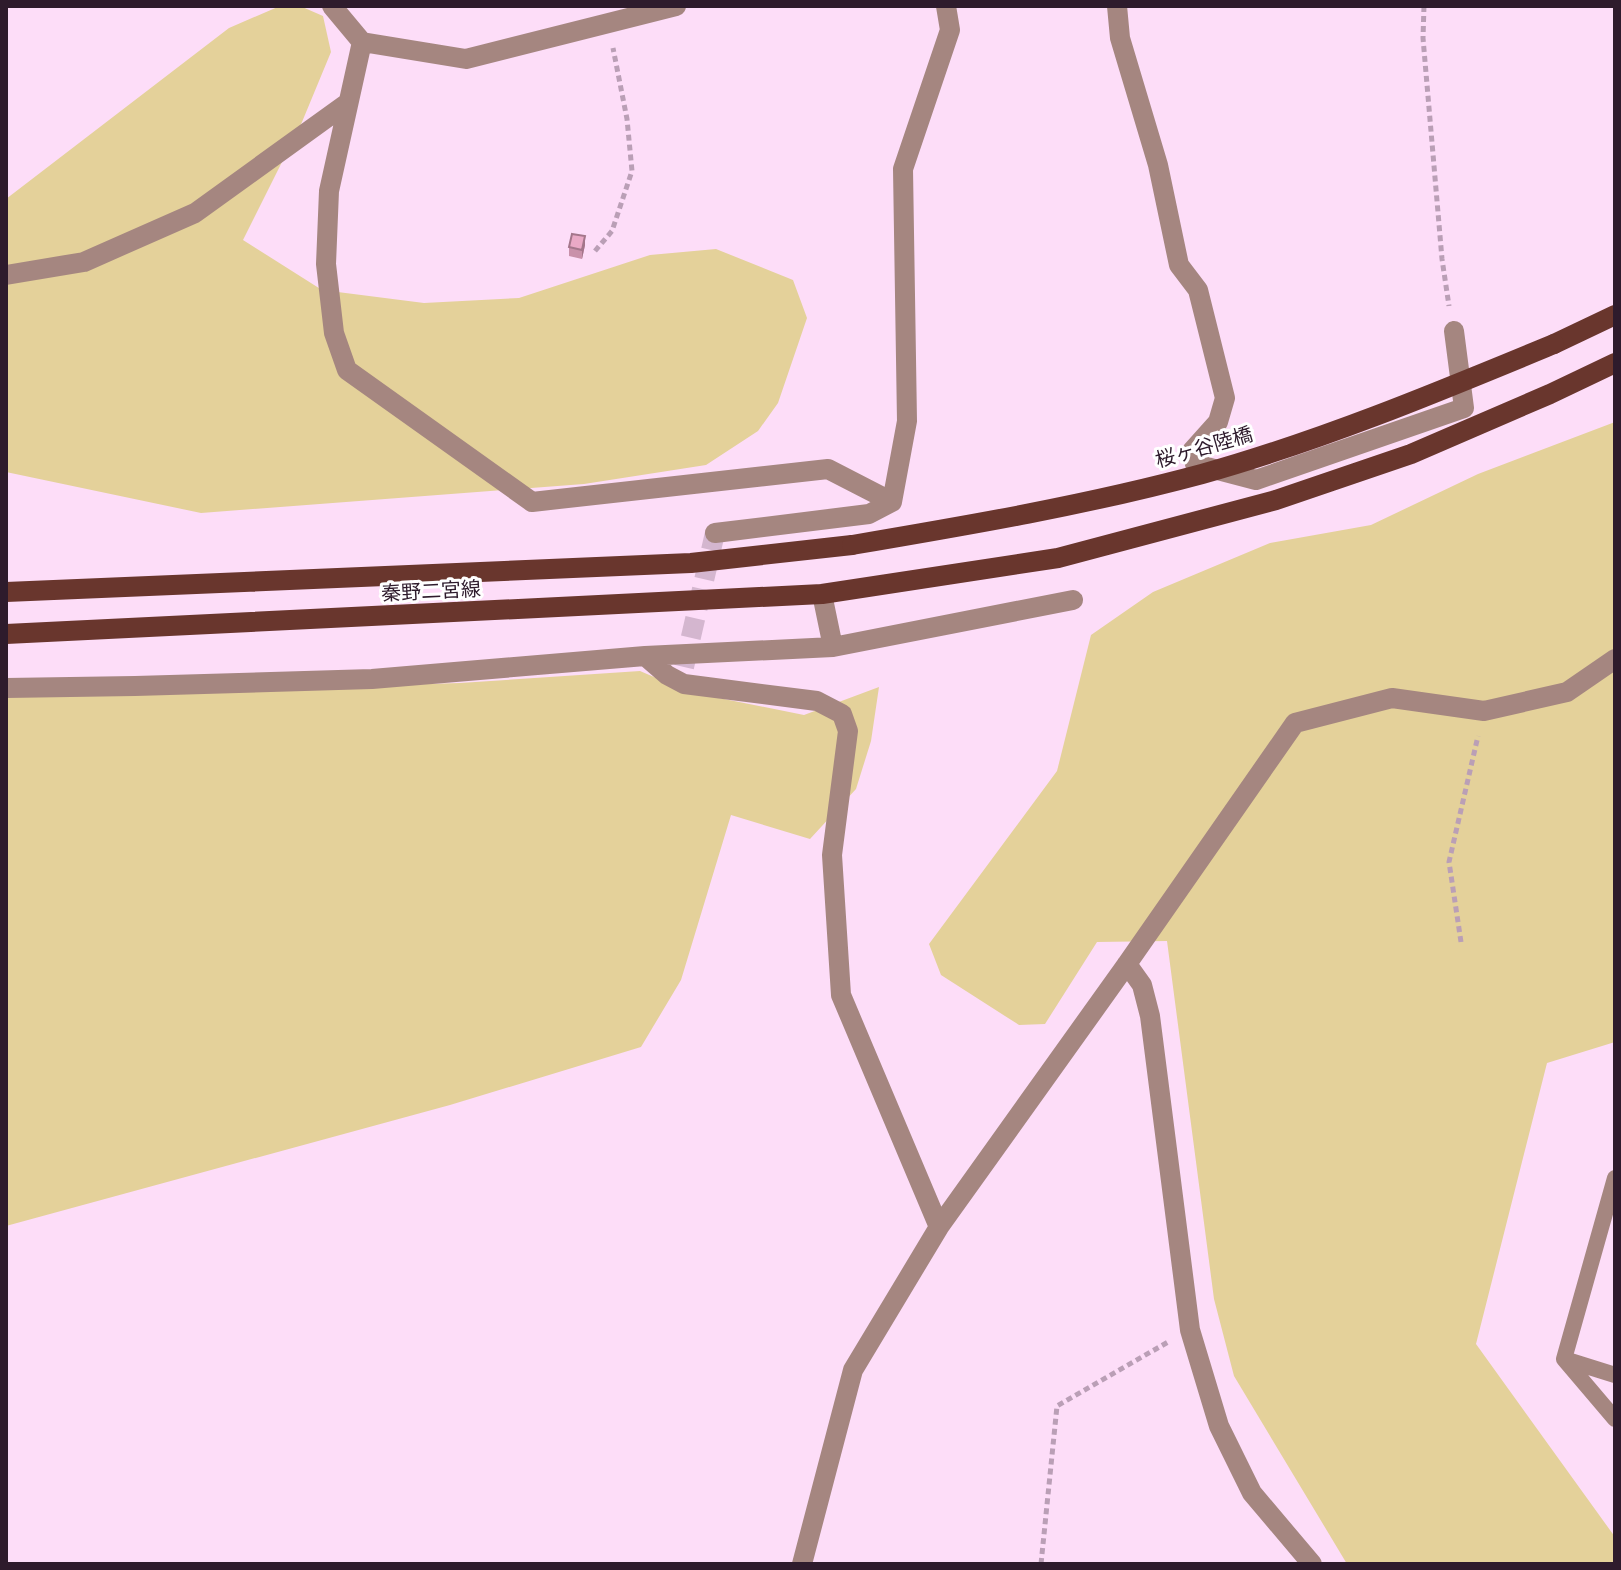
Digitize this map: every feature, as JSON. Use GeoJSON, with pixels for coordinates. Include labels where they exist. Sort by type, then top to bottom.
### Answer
{"type":"FeatureCollection","features":[{"type":"Feature","properties":{"kind":"main road","name":"桜ヶ谷陸橋"},"geometry":{"type":"LineString","coordinates":[[852,545],[1018,518],[1203,473],[1321,437],[1387,412],[1554,344],[1615,315]]}},
{"type":"Feature","properties":{"kind":"main road","name":"秦野二宮線"},"geometry":{"type":"LineString","coordinates":[[6,634],[822,594],[1058,558],[1276,500],[1411,454],[1615,363]]}},
{"type":"Feature","properties":{"kind":"main road","name":"秦野二宮線"},"geometry":{"type":"LineString","coordinates":[[6,592],[691,563],[852,545]]}},
{"type":"Feature","properties":{"kind":"street"},"geometry":{"type":"LineString","coordinates":[[332,6],[362,42],[466,59],[676,6]]}},
{"type":"Feature","properties":{"kind":"street"},"geometry":{"type":"LineString","coordinates":[[892,502],[907,421],[903,169],[950,30],[946,6]]}},
{"type":"Feature","properties":{"kind":"street"},"geometry":{"type":"LineString","coordinates":[[1117,6],[1120,38],[1158,165],[1179,265],[1198,290],[1225,398],[1218,422],[1192,451],[1195,464],[1256,480],[1464,408],[1454,331]]}},
{"type":"Feature","properties":{"kind":"street"},"geometry":{"type":"LineString","coordinates":[[362,42],[329,191],[326,264],[334,333],[347,370],[532,502],[828,469],[892,502]]}},
{"type":"Feature","properties":{"kind":"street"},"geometry":{"type":"LineString","coordinates":[[6,275],[84,262],[195,213],[346,104]]}},
{"type":"Feature","properties":{"kind":"street"},"geometry":{"type":"LineString","coordinates":[[715,533],[869,514],[892,502]]}},
{"type":"Feature","properties":{"kind":"street"},"geometry":{"type":"LineString","coordinates":[[822,594],[833,647]]}},
{"type":"Feature","properties":{"kind":"street"},"geometry":{"type":"LineString","coordinates":[[6,688],[372,679],[645,656],[833,647],[1073,600]]}},
{"type":"Feature","properties":{"kind":"street"},"geometry":{"type":"LineString","coordinates":[[645,656],[667,675],[684,684],[801,697],[817,701],[842,714],[848,731],[832,855],[841,995],[939,1227]]}},
{"type":"Feature","properties":{"kind":"street"},"geometry":{"type":"LineString","coordinates":[[802,1564],[853,1370],[939,1227],[1295,723],[1392,698],[1484,711],[1567,692],[1615,659]]}},
{"type":"Feature","properties":{"kind":"street"},"geometry":{"type":"LineString","coordinates":[[1127,964],[1142,985],[1150,1016],[1190,1330],[1219,1426],[1252,1493],[1312,1564]]}},
{"type":"Feature","properties":{"kind":"lane"},"geometry":{"type":"LineString","coordinates":[[1564,1359],[1615,1178]]}},
{"type":"Feature","properties":{"kind":"lane"},"geometry":{"type":"LineString","coordinates":[[1564,1359],[1615,1375]]}},
{"type":"Feature","properties":{"kind":"lane"},"geometry":{"type":"LineString","coordinates":[[1564,1359],[1615,1419]]}},
{"type":"Feature","properties":{"kind":"path"},"geometry":{"type":"LineString","coordinates":[[1424,6],[1423,38],[1447,295]]}},
{"type":"Feature","properties":{"kind":"path"},"geometry":{"type":"LineString","coordinates":[[595,251],[612,231],[632,171],[627,119],[608,23]]}},
{"type":"Feature","properties":{"kind":"path"},"geometry":{"type":"LineString","coordinates":[[1461,942],[1449,862],[1478,739]]}},
{"type":"Feature","properties":{"kind":"path"},"geometry":{"type":"LineString","coordinates":[[1041,1564],[1057,1406],[1190,1330]]}},
{"type":"Feature","properties":{"kind":"shaded area"},"geometry":{"type":"Polygon","coordinates":[[[280,6],[300,6],[323,16],[331,52],[302,122],[243,240],[322,290],[424,303],[519,298],[650,255],[716,249],[793,280],[807,318],[778,403],[758,431],[706,465],[584,484],[201,513],[6,472],[6,199],[229,28],[280,6]]]}},
{"type":"Feature","properties":{"kind":"shaded area"},"geometry":{"type":"Polygon","coordinates":[[[1615,422],[1615,1042],[1547,1063],[1476,1344],[1615,1537],[1615,1564],[1347,1564],[1234,1376],[1214,1299],[1167,941],[1097,942],[1045,1024],[1019,1025],[941,975],[929,944],[1057,771],[1091,635],[1153,592],[1270,543],[1371,525],[1478,474],[1615,422]]]}},
{"type":"Feature","properties":{"kind":"shaded area"},"geometry":{"type":"Polygon","coordinates":[[[640,671],[689,692],[804,715],[879,687],[871,741],[856,789],[810,839],[731,815],[681,980],[641,1047],[450,1105],[6,1226],[6,697],[460,683],[640,671]]]}},
{"type":"Feature","properties":{"kind":"building"},"geometry":{"type":"Polygon","coordinates":[[[572,234],[585,236],[582,250],[569,247],[572,234]]]}},
{"type":"Feature","properties":{"kind":"tunnel"},"geometry":{"type":"LineString","coordinates":[[684,667],[715,533]]}}]}
